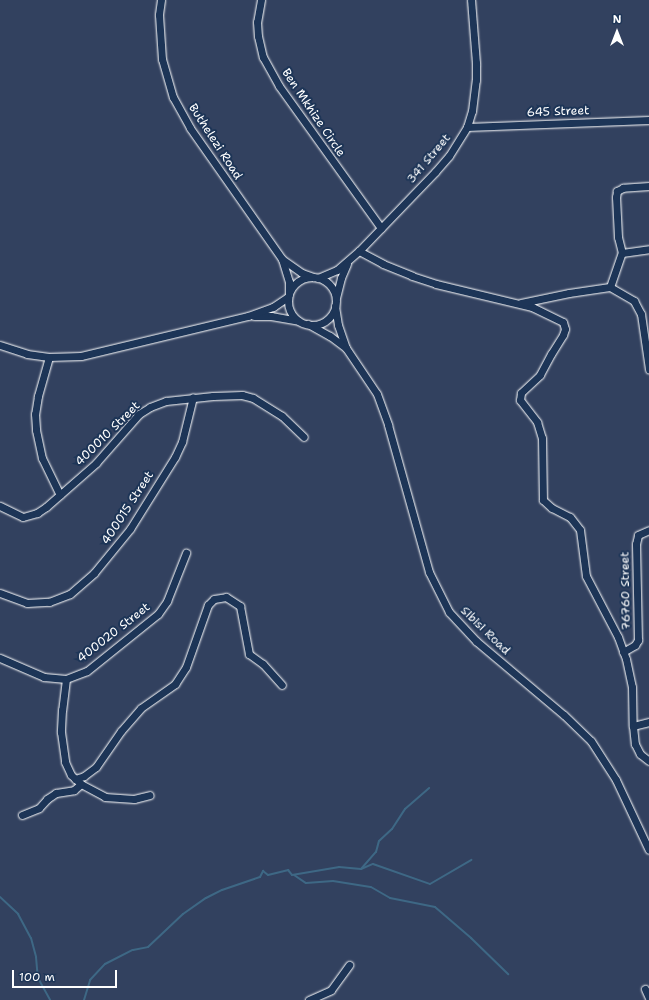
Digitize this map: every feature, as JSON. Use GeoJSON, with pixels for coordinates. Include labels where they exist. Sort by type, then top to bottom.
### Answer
{"type":"FeatureCollection","features":[{"type":"Feature","properties":{"kind":"street","name":"Buthelezi Road"},"geometry":{"type":"LineString","coordinates":[[161,0],[159,23],[162,59],[173,97],[190,128],[282,259],[302,273],[316,277],[331,286],[335,303]]}},
{"type":"Feature","properties":{"kind":"street","name":"Ben Mkhize Circle"},"geometry":{"type":"LineString","coordinates":[[261,0],[257,22],[258,36],[266,63],[278,86],[381,228]]}},
{"type":"Feature","properties":{"kind":"street","name":"341 Street"},"geometry":{"type":"LineString","coordinates":[[316,277],[337,270],[359,251],[449,156],[467,126],[472,111],[476,80],[471,0]]}},
{"type":"Feature","properties":{"kind":"street","name":"645 Street"},"geometry":{"type":"LineString","coordinates":[[467,126],[649,120]]}},
{"type":"Feature","properties":{"kind":"street"},"geometry":{"type":"LineString","coordinates":[[610,287],[622,253],[617,228],[616,194],[623,188],[649,186]]}},
{"type":"Feature","properties":{"kind":"street"},"geometry":{"type":"LineString","coordinates":[[622,253],[649,249]]}},
{"type":"Feature","properties":{"kind":"street"},"geometry":{"type":"LineString","coordinates":[[359,251],[383,264],[430,282],[518,303],[545,312],[562,322],[564,325],[564,335],[551,354],[540,375],[521,393],[520,400],[537,422],[542,438],[543,500],[552,508],[570,517],[577,525],[582,540],[586,576],[623,652],[632,687],[635,744],[640,754],[649,761]]}},
{"type":"Feature","properties":{"kind":"street","name":"Buthelezi Road"},"geometry":{"type":"LineString","coordinates":[[282,259],[288,282],[291,312],[305,323]]}},
{"type":"Feature","properties":{"kind":"street","name":"341 Street"},"geometry":{"type":"LineString","coordinates":[[335,303],[341,278],[349,260]]}},
{"type":"Feature","properties":{"kind":"street"},"geometry":{"type":"LineString","coordinates":[[0,344],[27,354],[49,357],[82,356],[97,353],[248,316],[273,307],[289,295],[298,281],[316,277]]}},
{"type":"Feature","properties":{"kind":"street"},"geometry":{"type":"LineString","coordinates":[[518,303],[610,287],[634,301],[640,310],[649,369]]}},
{"type":"Feature","properties":{"kind":"street"},"geometry":{"type":"LineString","coordinates":[[248,316],[270,316],[305,323],[322,322],[328,318],[335,303]]}},
{"type":"Feature","properties":{"kind":"street","name":"Sibisi Road"},"geometry":{"type":"LineString","coordinates":[[335,303],[338,325],[346,348]]}},
{"type":"Feature","properties":{"kind":"street","name":"Sibisi Road"},"geometry":{"type":"LineString","coordinates":[[305,323],[330,336],[346,348],[367,376],[382,405],[429,572],[440,597],[462,628],[564,715],[591,741],[616,780],[649,850]]}},
{"type":"Feature","properties":{"kind":"street"},"geometry":{"type":"LineString","coordinates":[[49,357],[38,396],[35,414],[36,430],[42,458],[60,495]]}},
{"type":"Feature","properties":{"kind":"street","name":"400010 Street"},"geometry":{"type":"LineString","coordinates":[[0,506],[23,517],[30,516],[46,507],[96,463],[139,414],[159,403],[193,397],[242,395],[252,398],[282,416],[304,437]]}},
{"type":"Feature","properties":{"kind":"street","name":"400015 Street"},"geometry":{"type":"LineString","coordinates":[[0,593],[27,603],[49,602],[70,594],[94,573],[130,529],[175,457],[182,442],[193,397]]}},
{"type":"Feature","properties":{"kind":"street","name":"76760 Street"},"geometry":{"type":"LineString","coordinates":[[623,652],[634,645],[638,640],[636,544],[638,535],[649,530]]}},
{"type":"Feature","properties":{"kind":"street","name":"400020 Street"},"geometry":{"type":"LineString","coordinates":[[66,680],[87,671],[158,614],[167,601],[186,553]]}},
{"type":"Feature","properties":{"kind":"street"},"geometry":{"type":"LineString","coordinates":[[22,815],[40,808],[46,799],[56,793],[74,790],[78,781],[96,767],[121,731],[142,708],[175,684],[186,667],[208,605],[214,599],[226,597],[238,603],[241,610],[243,627],[250,654],[263,664],[282,685]]}},
{"type":"Feature","properties":{"kind":"street"},"geometry":{"type":"LineString","coordinates":[[0,658],[44,677],[66,680],[61,720],[62,743],[68,770],[78,781],[105,797],[134,799],[150,795]]}},
{"type":"Feature","properties":{"kind":"street"},"geometry":{"type":"LineString","coordinates":[[633,726],[649,722]]}},
{"type":"Feature","properties":{"kind":"street"},"geometry":{"type":"LineString","coordinates":[[309,1000],[331,990],[349,965]]}},
{"type":"Feature","properties":{"kind":"street"},"geometry":{"type":"LineString","coordinates":[[645,989],[649,998]]}},
{"type":"Feature","properties":{"kind":"waterway"},"geometry":{"type":"LineString","coordinates":[[361,869],[376,852],[379,841],[392,829],[405,809],[429,788]]}},
{"type":"Feature","properties":{"kind":"waterway"},"geometry":{"type":"LineString","coordinates":[[84,1000],[90,980],[105,964],[133,950],[148,947],[183,914],[206,898],[222,890],[260,877],[263,871],[268,875],[288,870],[292,875],[339,867],[361,869],[373,864],[430,884],[471,860]]}},
{"type":"Feature","properties":{"kind":"waterway"},"geometry":{"type":"LineString","coordinates":[[294,875],[306,883],[333,881],[371,887],[390,898],[435,907],[471,938],[508,974]]}},
{"type":"Feature","properties":{"kind":"waterway"},"geometry":{"type":"LineString","coordinates":[[0,897],[18,914],[31,938],[36,957],[38,978],[50,1000]]}}]}
